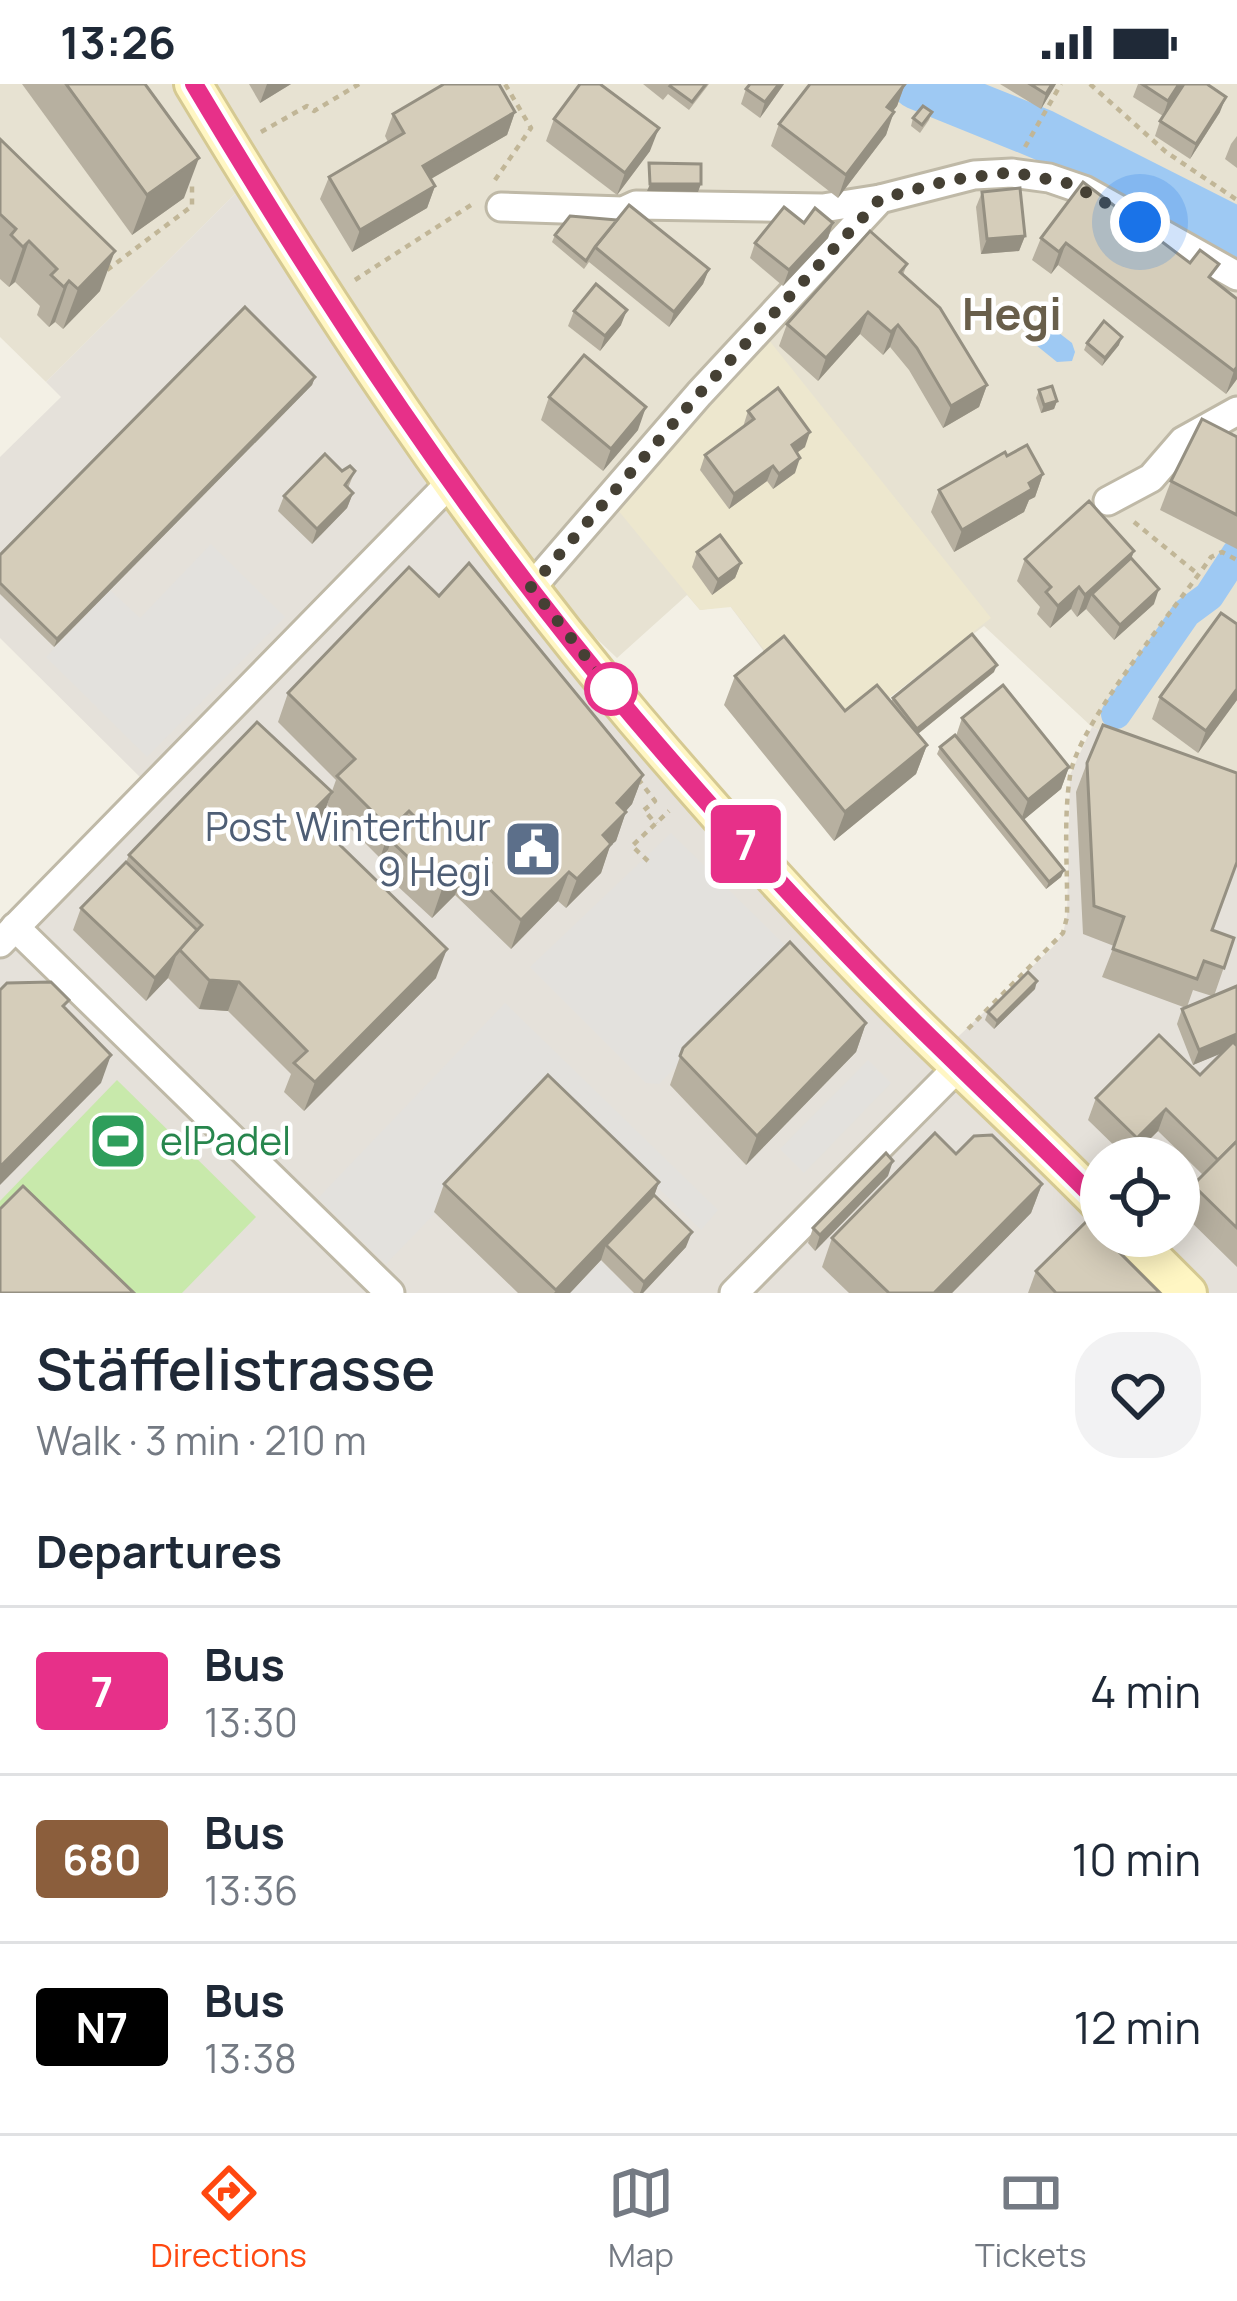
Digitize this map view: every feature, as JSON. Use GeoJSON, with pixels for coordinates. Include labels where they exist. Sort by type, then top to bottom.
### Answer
{"type":"FeatureCollection","features":[{"type":"Feature","properties":{"kind":"main road"},"geometry":{"type":"LineString","coordinates":[[194,84],[341,323],[452,481],[634,718],[778,881],[959,1051],[1080,1182]]}},
{"type":"Feature","properties":{"kind":"main road"},"geometry":{"type":"LineString","coordinates":[[1152,1257],[1188,1293]]}},
{"type":"Feature","properties":{"kind":"street"},"geometry":{"type":"LineString","coordinates":[[489,199],[622,211],[636,205],[823,208],[974,175],[1012,172],[1084,190],[1237,277]]}},
{"type":"Feature","properties":{"kind":"street"},"geometry":{"type":"LineString","coordinates":[[531,587],[699,394],[880,199]]}},
{"type":"Feature","properties":{"kind":"street"},"geometry":{"type":"LineString","coordinates":[[1108,501],[1151,478],[1183,441],[1237,411]]}},
{"type":"Feature","properties":{"kind":"street"},"geometry":{"type":"LineString","coordinates":[[390,1293],[8,935],[452,481]]}},
{"type":"Feature","properties":{"kind":"street"},"geometry":{"type":"LineString","coordinates":[[734,1293],[959,1051]]}},
{"type":"Feature","properties":{"kind":"path"},"geometry":{"type":"LineString","coordinates":[[250,139],[307,106],[314,111],[359,84]]}},
{"type":"Feature","properties":{"kind":"path"},"geometry":{"type":"LineString","coordinates":[[343,287],[489,199],[531,128],[505,84]]}},
{"type":"Feature","properties":{"kind":"path"},"geometry":{"type":"LineString","coordinates":[[1027,143],[1061,84]]}},
{"type":"Feature","properties":{"kind":"path"},"geometry":{"type":"LineString","coordinates":[[1090,84],[1166,152],[1237,200]]}},
{"type":"Feature","properties":{"kind":"path"},"geometry":{"type":"LineString","coordinates":[[104,272],[192,206],[192,185]]}},
{"type":"Feature","properties":{"kind":"path"},"geometry":{"type":"LineString","coordinates":[[1108,501],[1199,575]]}},
{"type":"Feature","properties":{"kind":"path"},"geometry":{"type":"LineString","coordinates":[[959,1051],[1063,933],[1070,775],[1078,751],[1214,554],[1237,560]]}},
{"type":"Feature","properties":{"kind":"path"},"geometry":{"type":"LineString","coordinates":[[626,764],[655,801],[644,810],[656,824]]}},
{"type":"Feature","properties":{"kind":"path"},"geometry":{"type":"LineString","coordinates":[[648,861],[632,846],[678,802]]}},
{"type":"Feature","properties":{"kind":"shaded area"},"geometry":{"type":"Polygon","coordinates":[[[0,84],[881,84],[1027,143],[1237,249],[1237,784],[1092,727],[984,626],[867,714],[774,665],[730,606],[700,610],[687,595],[617,658],[500,547],[250,179],[46,382],[0,337],[0,84]]]}},
{"type":"Feature","properties":{"kind":"shaded area"},"geometry":{"type":"Polygon","coordinates":[[[958,84],[1237,84],[1237,224],[1040,116],[958,84]]]}},
{"type":"Feature","properties":{"kind":"shaded area"},"geometry":{"type":"Polygon","coordinates":[[[250,179],[500,547],[943,1051],[1063,933],[1070,775],[1092,727],[1237,784],[1237,1293],[0,1293],[0,943],[151,788],[0,638],[0,457],[61,397],[46,382],[250,179]]]}},
{"type":"Feature","properties":{"kind":"shaded area"},"geometry":{"type":"Polygon","coordinates":[[[760,329],[991,618],[835,740],[731,607],[700,610],[608,498],[760,329]]]}},
{"type":"Feature","properties":{"kind":"shaded area"},"geometry":{"type":"Polygon","coordinates":[[[211,544],[285,617],[147,757],[46,657],[110,590],[140,618],[211,544]]]}},
{"type":"Feature","properties":{"kind":"shaded area"},"geometry":{"type":"Polygon","coordinates":[[[671,833],[791,951],[659,1084],[646,1083],[530,967],[671,833]]]}},
{"type":"Feature","properties":{"kind":"shaded area"},"geometry":{"type":"Polygon","coordinates":[[[505,1003],[718,1210],[701,1230],[556,1088],[386,1264],[318,1198],[505,1003]]]}},
{"type":"Feature","properties":{"kind":"shaded area"},"geometry":{"type":"Polygon","coordinates":[[[868,1060],[891,1083],[804,1173],[780,1149],[868,1060]]]}},
{"type":"Feature","properties":{"kind":"shaded area"},"geometry":{"type":"Polygon","coordinates":[[[601,1261],[634,1293],[570,1293],[601,1261]]]}},
{"type":"Feature","properties":{"kind":"green space"},"geometry":{"type":"Polygon","coordinates":[[[881,84],[958,84],[1040,116],[1237,224],[1237,249],[1027,143],[881,84]]]}},
{"type":"Feature","properties":{"kind":"green space","name":"elPadel"},"geometry":{"type":"Polygon","coordinates":[[[117,1080],[256,1217],[182,1293],[0,1293],[0,1201],[117,1080]]]}},
{"type":"Feature","properties":{"kind":"water"},"geometry":{"type":"Polygon","coordinates":[[[1041,319],[1072,343],[1072,361],[1057,362],[1026,337],[1041,319]]]}},
{"type":"Feature","properties":{"kind":"building"},"geometry":{"type":"Polygon","coordinates":[[[66,84],[145,84],[199,158],[147,195],[66,84]]]}},
{"type":"Feature","properties":{"kind":"building"},"geometry":{"type":"Polygon","coordinates":[[[444,84],[499,84],[515,112],[423,166],[435,186],[360,230],[329,177],[404,133],[393,114],[444,84]]]}},
{"type":"Feature","properties":{"kind":"building"},"geometry":{"type":"Polygon","coordinates":[[[580,84],[600,84],[659,128],[625,173],[554,119],[580,84]]]}},
{"type":"Feature","properties":{"kind":"building"},"geometry":{"type":"Polygon","coordinates":[[[672,84],[706,84],[692,102],[672,84]]]}},
{"type":"Feature","properties":{"kind":"building"},"geometry":{"type":"Polygon","coordinates":[[[750,84],[779,84],[765,102],[746,89],[750,84]]]}},
{"type":"Feature","properties":{"kind":"building"},"geometry":{"type":"Polygon","coordinates":[[[810,84],[905,84],[887,107],[894,112],[846,175],[779,124],[810,84]]]}},
{"type":"Feature","properties":{"kind":"building"},"geometry":{"type":"Polygon","coordinates":[[[1030,84],[1052,84],[1046,94],[1030,84]]]}},
{"type":"Feature","properties":{"kind":"building"},"geometry":{"type":"Polygon","coordinates":[[[1142,84],[1179,84],[1168,101],[1142,84]]]}},
{"type":"Feature","properties":{"kind":"building"},"geometry":{"type":"Polygon","coordinates":[[[1184,84],[1207,84],[1226,97],[1196,144],[1160,121],[1184,84]]]}},
{"type":"Feature","properties":{"kind":"building"},"geometry":{"type":"Polygon","coordinates":[[[923,106],[932,112],[922,125],[913,118],[923,106]]]}},
{"type":"Feature","properties":{"kind":"building"},"geometry":{"type":"Polygon","coordinates":[[[0,139],[115,251],[78,289],[69,281],[64,287],[51,275],[57,269],[29,241],[23,247],[11,235],[16,229],[0,214],[0,139]]]}},
{"type":"Feature","properties":{"kind":"building"},"geometry":{"type":"Polygon","coordinates":[[[649,163],[701,164],[701,184],[650,184],[649,163]]]}},
{"type":"Feature","properties":{"kind":"building"},"geometry":{"type":"Polygon","coordinates":[[[1083,182],[1190,263],[1200,250],[1219,264],[1209,277],[1237,299],[1234,371],[1066,243],[1059,252],[1041,238],[1083,182]]]}},
{"type":"Feature","properties":{"kind":"building"},"geometry":{"type":"Polygon","coordinates":[[[1020,188],[1025,236],[987,239],[982,192],[1020,188]]]}},
{"type":"Feature","properties":{"kind":"building"},"geometry":{"type":"Polygon","coordinates":[[[629,205],[709,269],[674,312],[595,247],[629,205]]]}},
{"type":"Feature","properties":{"kind":"building"},"geometry":{"type":"Polygon","coordinates":[[[784,207],[804,223],[815,208],[833,223],[789,270],[755,243],[784,207]]]}},
{"type":"Feature","properties":{"kind":"building"},"geometry":{"type":"Polygon","coordinates":[[[570,216],[617,220],[586,261],[555,235],[570,216]]]}},
{"type":"Feature","properties":{"kind":"building"},"geometry":{"type":"Polygon","coordinates":[[[870,231],[907,264],[900,272],[940,308],[987,385],[951,406],[898,325],[891,332],[868,312],[826,358],[787,324],[870,231]]]}},
{"type":"Feature","properties":{"kind":"building"},"geometry":{"type":"Polygon","coordinates":[[[596,284],[627,310],[605,336],[574,311],[596,284]]]}},
{"type":"Feature","properties":{"kind":"building"},"geometry":{"type":"Polygon","coordinates":[[[245,307],[315,377],[57,639],[0,583],[0,555],[245,307]]]}},
{"type":"Feature","properties":{"kind":"building"},"geometry":{"type":"Polygon","coordinates":[[[1104,321],[1122,337],[1105,358],[1087,343],[1104,321]]]}},
{"type":"Feature","properties":{"kind":"building"},"geometry":{"type":"Polygon","coordinates":[[[584,355],[646,407],[611,449],[549,397],[584,355]]]}},
{"type":"Feature","properties":{"kind":"building"},"geometry":{"type":"Polygon","coordinates":[[[1052,386],[1057,401],[1044,405],[1039,390],[1052,386]]]}},
{"type":"Feature","properties":{"kind":"building"},"geometry":{"type":"Polygon","coordinates":[[[778,388],[810,432],[792,445],[800,458],[779,474],[773,466],[734,494],[705,455],[754,419],[748,411],[778,388]]]}},
{"type":"Feature","properties":{"kind":"building"},"geometry":{"type":"Polygon","coordinates":[[[1202,419],[1237,437],[1237,515],[1171,481],[1202,419]]]}},
{"type":"Feature","properties":{"kind":"building"},"geometry":{"type":"Polygon","coordinates":[[[1027,445],[1043,474],[1029,483],[1032,489],[962,530],[939,490],[1005,452],[1007,456],[1027,445]]]}},
{"type":"Feature","properties":{"kind":"building"},"geometry":{"type":"Polygon","coordinates":[[[325,454],[342,471],[350,466],[355,471],[345,485],[353,493],[317,529],[284,496],[325,454]]]}},
{"type":"Feature","properties":{"kind":"building"},"geometry":{"type":"Polygon","coordinates":[[[1089,501],[1134,551],[1085,595],[1079,587],[1058,606],[1046,592],[1051,587],[1025,559],[1089,501]]]}},
{"type":"Feature","properties":{"kind":"building"},"geometry":{"type":"Polygon","coordinates":[[[720,535],[741,563],[718,580],[697,552],[720,535]]]}},
{"type":"Feature","properties":{"kind":"building"},"geometry":{"type":"Polygon","coordinates":[[[1131,558],[1159,589],[1120,625],[1092,594],[1131,558]]]}},
{"type":"Feature","properties":{"kind":"building"},"geometry":{"type":"Polygon","coordinates":[[[469,563],[643,775],[617,803],[626,812],[603,835],[611,844],[577,879],[569,872],[521,920],[466,866],[442,889],[391,841],[414,816],[409,811],[390,829],[337,776],[355,759],[288,693],[409,567],[439,596],[469,563]]]}},
{"type":"Feature","properties":{"kind":"building"},"geometry":{"type":"Polygon","coordinates":[[[1221,613],[1237,624],[1237,689],[1206,731],[1160,697],[1221,613]]]}},
{"type":"Feature","properties":{"kind":"building"},"geometry":{"type":"Polygon","coordinates":[[[972,634],[997,665],[917,729],[893,698],[972,634]]]}},
{"type":"Feature","properties":{"kind":"building"},"geometry":{"type":"Polygon","coordinates":[[[784,636],[845,711],[877,685],[927,745],[845,812],[735,676],[784,636]]]}},
{"type":"Feature","properties":{"kind":"building"},"geometry":{"type":"Polygon","coordinates":[[[1003,685],[1069,767],[1028,800],[962,718],[1003,685]]]}},
{"type":"Feature","properties":{"kind":"building"},"geometry":{"type":"Polygon","coordinates":[[[257,722],[332,792],[309,815],[447,949],[315,1082],[294,1063],[307,1051],[239,982],[209,980],[179,949],[202,925],[129,855],[257,722]]]}},
{"type":"Feature","properties":{"kind":"building"},"geometry":{"type":"Polygon","coordinates":[[[1103,725],[1237,773],[1237,862],[1212,930],[1234,938],[1224,968],[1204,961],[1197,979],[1113,949],[1124,917],[1094,906],[1087,763],[1103,725]]]}},
{"type":"Feature","properties":{"kind":"building"},"geometry":{"type":"Polygon","coordinates":[[[955,735],[1064,870],[1049,882],[940,747],[955,735]]]}},
{"type":"Feature","properties":{"kind":"building"},"geometry":{"type":"Polygon","coordinates":[[[126,862],[197,930],[155,978],[81,908],[126,862]]]}},
{"type":"Feature","properties":{"kind":"building"},"geometry":{"type":"Polygon","coordinates":[[[790,942],[866,1023],[757,1136],[680,1056],[790,942]]]}},
{"type":"Feature","properties":{"kind":"building"},"geometry":{"type":"Polygon","coordinates":[[[1028,972],[1037,981],[997,1021],[988,1012],[1028,972]]]}},
{"type":"Feature","properties":{"kind":"building"},"geometry":{"type":"Polygon","coordinates":[[[51,982],[69,1000],[63,1006],[111,1055],[0,1167],[0,990],[7,983],[51,982]]]}},
{"type":"Feature","properties":{"kind":"building"},"geometry":{"type":"Polygon","coordinates":[[[1237,986],[1237,1034],[1199,1050],[1182,1009],[1237,986]]]}},
{"type":"Feature","properties":{"kind":"building"},"geometry":{"type":"Polygon","coordinates":[[[1159,1035],[1200,1075],[1233,1042],[1237,1046],[1237,1141],[1218,1160],[1200,1137],[1166,1109],[1136,1137],[1096,1098],[1159,1035]]]}},
{"type":"Feature","properties":{"kind":"building"},"geometry":{"type":"Polygon","coordinates":[[[548,1075],[659,1182],[556,1290],[444,1184],[548,1075]]]}},
{"type":"Feature","properties":{"kind":"building"},"geometry":{"type":"Polygon","coordinates":[[[935,1133],[956,1154],[974,1136],[992,1135],[1042,1184],[934,1293],[889,1293],[832,1238],[935,1133]]]}},
{"type":"Feature","properties":{"kind":"building"},"geometry":{"type":"Polygon","coordinates":[[[1237,1141],[1237,1228],[1200,1192],[1200,1178],[1237,1141]]]}},
{"type":"Feature","properties":{"kind":"building"},"geometry":{"type":"Polygon","coordinates":[[[886,1153],[893,1161],[820,1235],[813,1228],[886,1153]]]}},
{"type":"Feature","properties":{"kind":"building"},"geometry":{"type":"Polygon","coordinates":[[[23,1186],[134,1293],[0,1293],[0,1209],[23,1186]]]}},
{"type":"Feature","properties":{"kind":"building"},"geometry":{"type":"Polygon","coordinates":[[[654,1195],[692,1232],[644,1282],[606,1245],[654,1195]]]}},
{"type":"Feature","properties":{"kind":"building"},"geometry":{"type":"Polygon","coordinates":[[[1080,1228],[1080,1257],[1124,1257],[1160,1293],[1056,1293],[1036,1271],[1080,1228]]]}},
{"type":"Feature","properties":{"kind":"waterway"},"geometry":{"type":"LineString","coordinates":[[917,84],[1043,135],[1237,233]]}},
{"type":"Feature","properties":{"kind":"waterway"},"geometry":{"type":"LineString","coordinates":[[1116,714],[1186,613],[1209,596],[1237,553]]}},
{"type":"Feature","properties":{"kind":"bus line","name":"7"},"geometry":{"type":"LineString","coordinates":[[194,84],[280,228],[403,414],[634,718],[778,881],[1080,1185]]}},
{"type":"Feature","properties":{"kind":"place","name":"Post Winterthur 9 Hegi"},"geometry":{"type":"Point","coordinates":[533,849]}},
{"type":"Feature","properties":{"kind":"place","name":"elPadel"},"geometry":{"type":"Point","coordinates":[118,1141]}},
{"type":"Feature","properties":{"kind":"district","name":"Hegi"},"geometry":{"type":"Point","coordinates":[1012,314]}},
{"type":"Feature","properties":{"kind":"route"},"geometry":{"type":"LineString","coordinates":[[611,689],[531,587],[699,394],[880,199],[974,175],[1012,172],[1071,184],[1140,222]]}}]}
